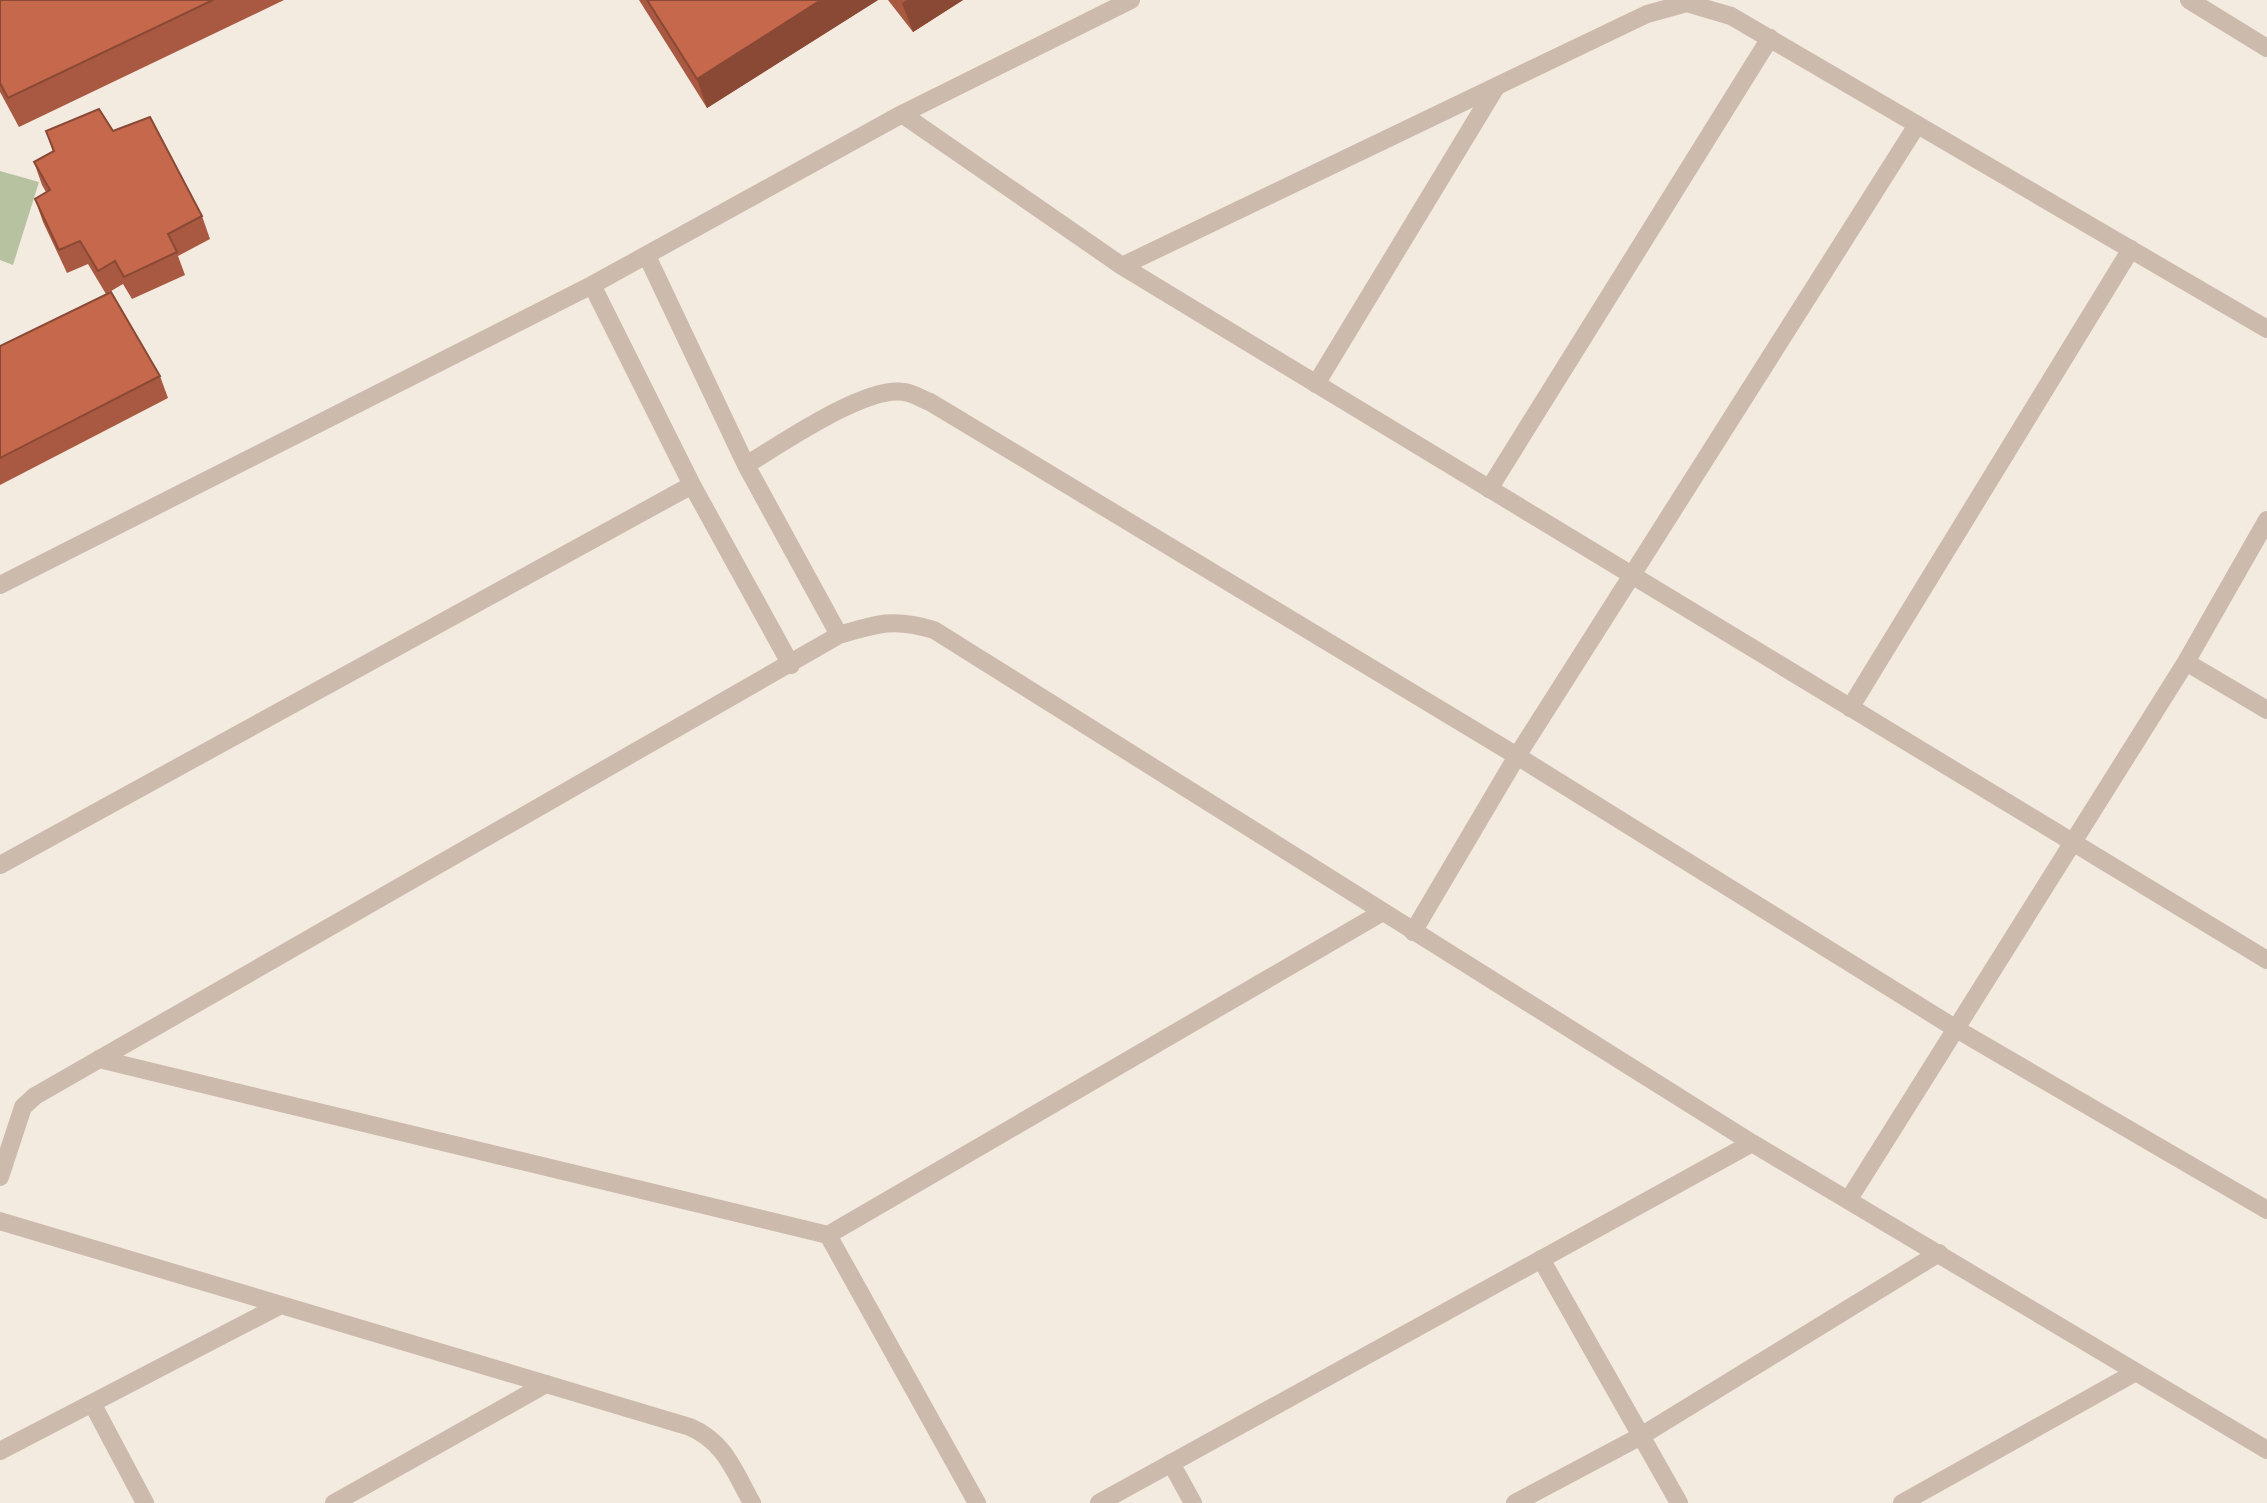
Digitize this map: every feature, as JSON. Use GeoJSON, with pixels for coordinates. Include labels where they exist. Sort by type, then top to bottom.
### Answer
{"type":"FeatureCollection","features":[{"type":"Feature","properties":{"kind":"street"},"geometry":{"type":"LineString","coordinates":[[0,585],[592,285],[902,114],[1131,0]]}},
{"type":"Feature","properties":{"kind":"street"},"geometry":{"type":"LineString","coordinates":[[2189,0],[2267,48]]}},
{"type":"Feature","properties":{"kind":"street"},"geometry":{"type":"LineString","coordinates":[[1122,266],[1647,14],[1687,3],[1731,16],[2267,329]]}},
{"type":"Feature","properties":{"kind":"street"},"geometry":{"type":"LineString","coordinates":[[1489,489],[1770,38]]}},
{"type":"Feature","properties":{"kind":"street"},"geometry":{"type":"LineString","coordinates":[[1316,384],[1496,87]]}},
{"type":"Feature","properties":{"kind":"street"},"geometry":{"type":"LineString","coordinates":[[902,114],[1122,266],[2267,960]]}},
{"type":"Feature","properties":{"kind":"street"},"geometry":{"type":"LineString","coordinates":[[1413,932],[1517,756],[1917,125]]}},
{"type":"Feature","properties":{"kind":"street"},"geometry":{"type":"LineString","coordinates":[[1850,708],[2131,249]]}},
{"type":"Feature","properties":{"kind":"street"},"geometry":{"type":"LineString","coordinates":[[648,256],[746,465],[839,635]]}},
{"type":"Feature","properties":{"kind":"street"},"geometry":{"type":"LineString","coordinates":[[592,285],[692,485],[791,665]]}},
{"type":"Feature","properties":{"kind":"street"},"geometry":{"type":"LineString","coordinates":[[746,465],[857,401],[880,393],[904,392],[930,402],[1517,756],[1958,1030],[2267,1210]]}},
{"type":"Feature","properties":{"kind":"street"},"geometry":{"type":"LineString","coordinates":[[0,864],[692,485]]}},
{"type":"Feature","properties":{"kind":"street"},"geometry":{"type":"LineString","coordinates":[[1849,1199],[2074,844],[2186,662],[2267,520]]}},
{"type":"Feature","properties":{"kind":"street"},"geometry":{"type":"LineString","coordinates":[[0,1177],[23,1107],[35,1096],[791,665],[839,635],[881,622],[905,621],[934,630],[1381,913],[1752,1143],[2267,1450]]}},
{"type":"Feature","properties":{"kind":"street"},"geometry":{"type":"LineString","coordinates":[[2186,662],[2267,710]]}},
{"type":"Feature","properties":{"kind":"street"},"geometry":{"type":"LineString","coordinates":[[99,1059],[828,1236],[1381,913]]}},
{"type":"Feature","properties":{"kind":"street"},"geometry":{"type":"LineString","coordinates":[[1099,1503],[1752,1143]]}},
{"type":"Feature","properties":{"kind":"street"},"geometry":{"type":"LineString","coordinates":[[0,1221],[710,1435],[721,1447],[748,1502]]}},
{"type":"Feature","properties":{"kind":"street"},"geometry":{"type":"LineString","coordinates":[[828,1236],[977,1503]]}},
{"type":"Feature","properties":{"kind":"street"},"geometry":{"type":"LineString","coordinates":[[1516,1503],[1641,1436],[1939,1253]]}},
{"type":"Feature","properties":{"kind":"street"},"geometry":{"type":"LineString","coordinates":[[1541,1259],[1679,1503]]}},
{"type":"Feature","properties":{"kind":"street"},"geometry":{"type":"LineString","coordinates":[[0,1451],[279,1306]]}},
{"type":"Feature","properties":{"kind":"street"},"geometry":{"type":"LineString","coordinates":[[1902,1503],[2136,1372]]}},
{"type":"Feature","properties":{"kind":"street"},"geometry":{"type":"LineString","coordinates":[[345,1500],[547,1384]]}},
{"type":"Feature","properties":{"kind":"street"},"geometry":{"type":"LineString","coordinates":[[92,1403],[145,1503]]}},
{"type":"Feature","properties":{"kind":"street"},"geometry":{"type":"LineString","coordinates":[[1171,1463],[1193,1503]]}},
{"type":"Feature","properties":{"kind":"green space"},"geometry":{"type":"Polygon","coordinates":[[[0,171],[39,182],[13,265],[0,260],[0,171]]]}},
{"type":"Feature","properties":{"kind":"building"},"geometry":{"type":"Polygon","coordinates":[[[0,0],[213,0],[8,98],[0,83],[0,0]]]}},
{"type":"Feature","properties":{"kind":"building"},"geometry":{"type":"Polygon","coordinates":[[[647,0],[821,0],[697,79],[647,0]]]}},
{"type":"Feature","properties":{"kind":"building"},"geometry":{"type":"Polygon","coordinates":[[[99,109],[113,131],[150,117],[202,216],[168,234],[177,252],[124,277],[115,261],[98,271],[80,241],[59,250],[35,199],[50,190],[34,162],[54,151],[46,131],[99,109]]]}},
{"type":"Feature","properties":{"kind":"building"},"geometry":{"type":"Polygon","coordinates":[[[111,292],[160,376],[0,458],[0,346],[111,292]]]}}]}
